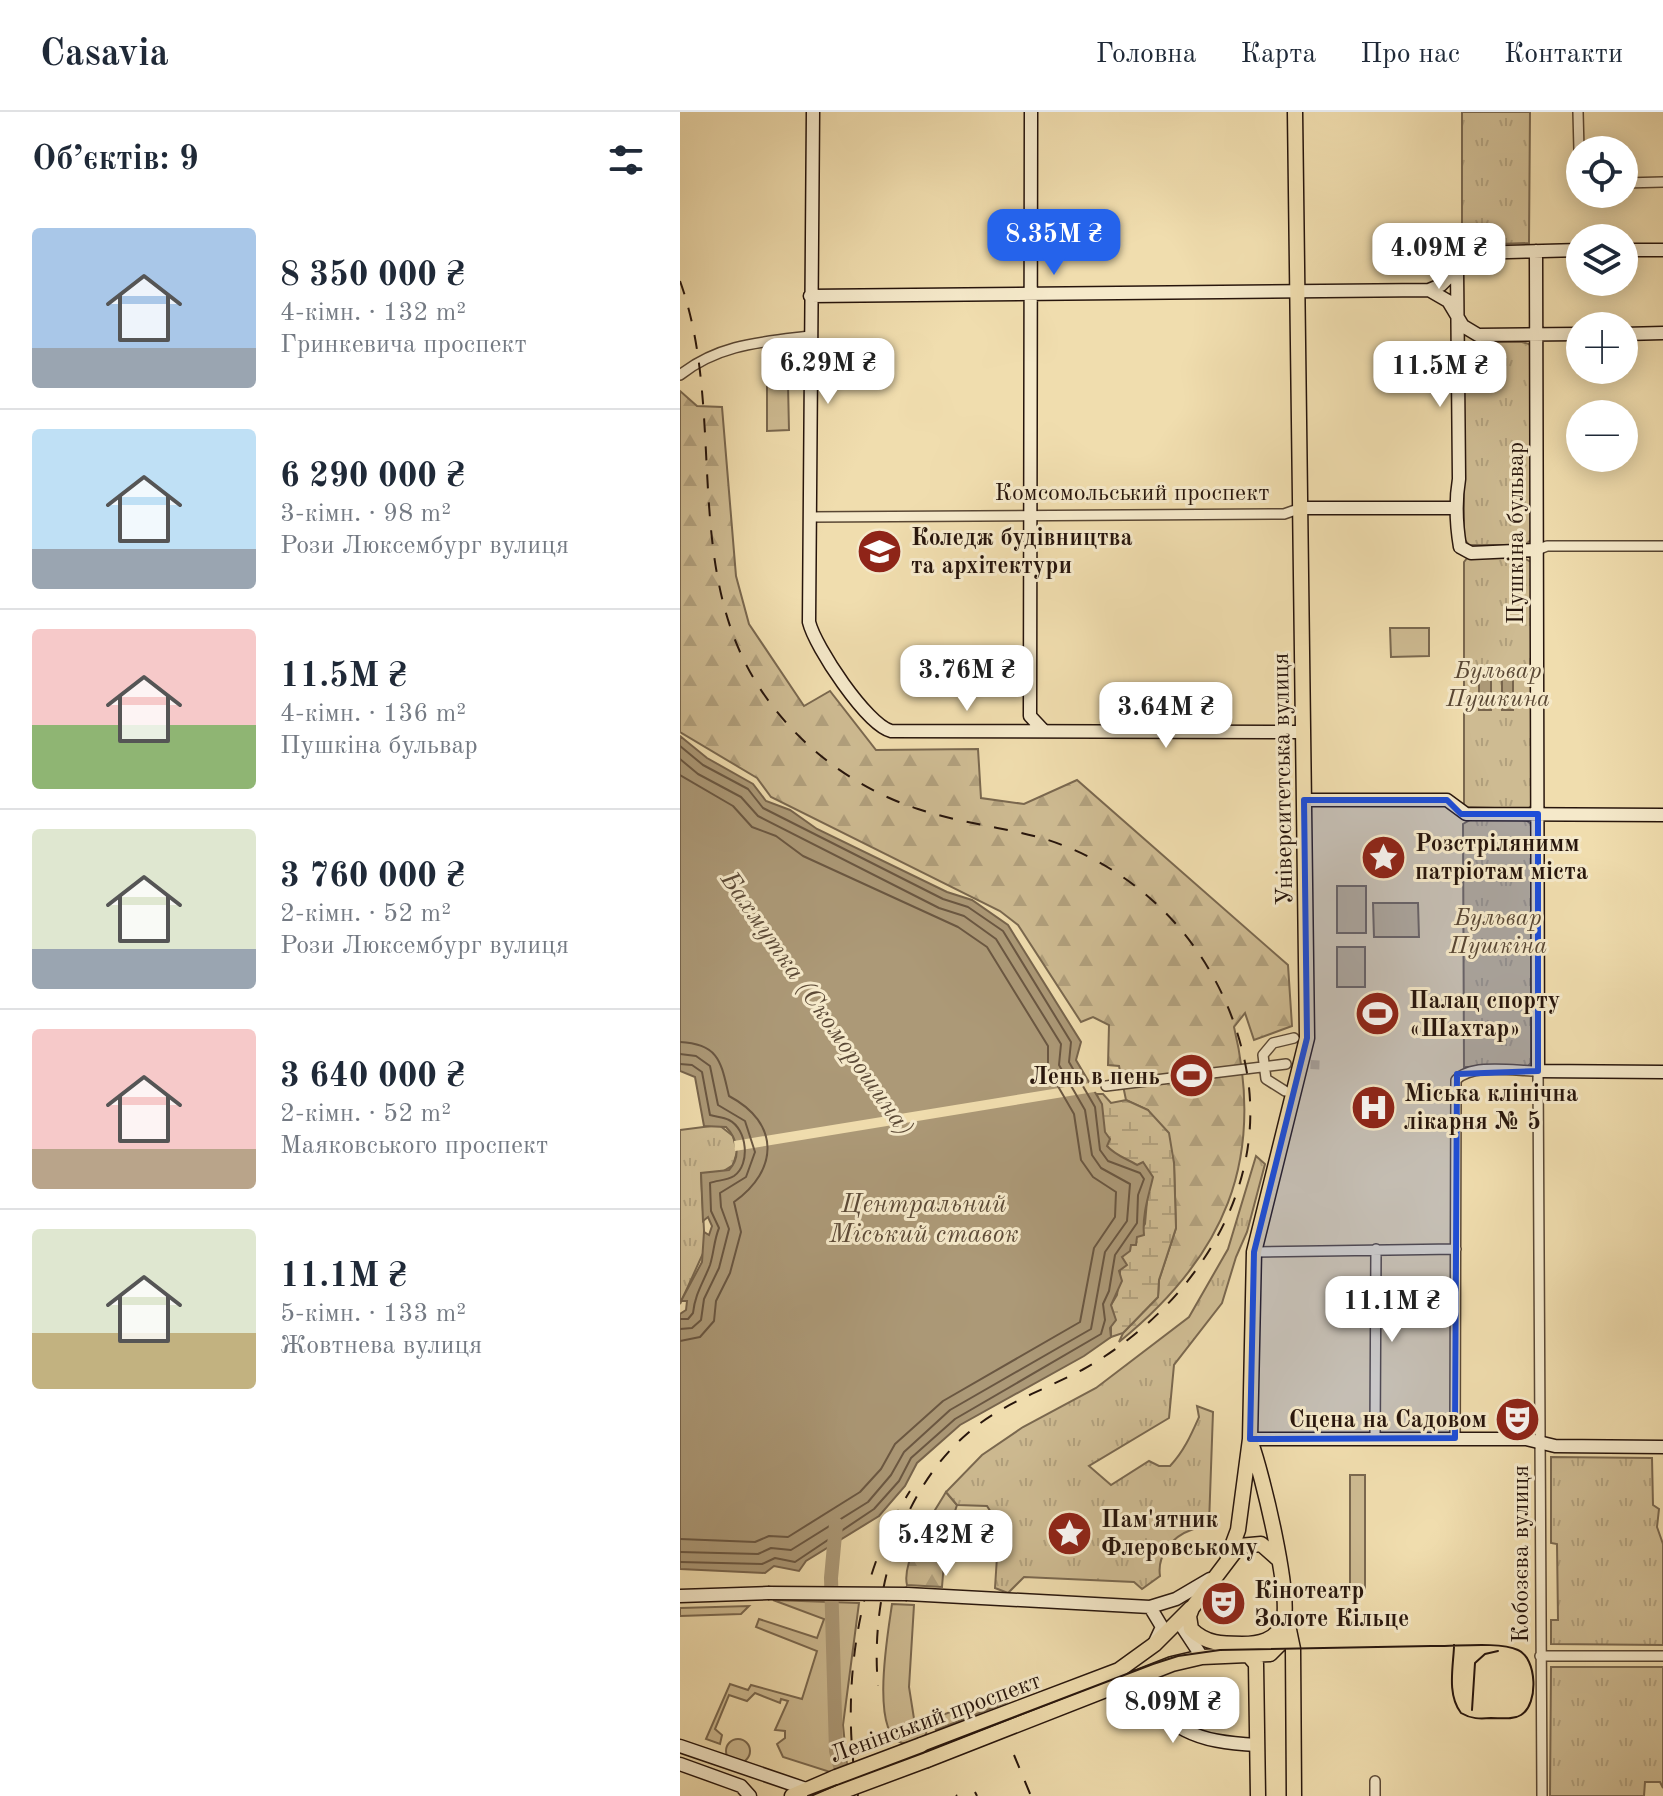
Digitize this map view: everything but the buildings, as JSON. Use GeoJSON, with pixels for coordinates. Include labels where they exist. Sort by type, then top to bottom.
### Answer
{"type":"FeatureCollection","features":[{"type":"Feature","properties":{"kind":"main road","name":"Університетська вулиця"},"geometry":{"type":"LineString","coordinates":[[1219,1569],[1238,1530],[1250,1439],[1254,1252],[1307,1038],[1295,112]]}},
{"type":"Feature","properties":{"kind":"main road","name":"Університетська вулиця"},"geometry":{"type":"LineString","coordinates":[[1250,1439],[1278,1559]]}},
{"type":"Feature","properties":{"kind":"main road"},"geometry":{"type":"LineString","coordinates":[[1285,1606],[1283,1623],[1268,1640],[1256,1644],[1219,1644],[1197,1634],[1189,1623],[1192,1608],[1239,1546],[1261,1544],[1278,1559],[1293,1655],[1294,1796]]}},
{"type":"Feature","properties":{"kind":"main road","name":"Ленінський проспект"},"geometry":{"type":"LineString","coordinates":[[837,1794],[1132,1679],[1202,1657],[1264,1656],[1277,1650],[1284,1634],[1285,1606]]}},
{"type":"Feature","properties":{"kind":"main road","name":"Ленінський проспект"},"geometry":{"type":"LineString","coordinates":[[792,1796],[1098,1679],[1137,1659],[1192,1608]]}},
{"type":"Feature","properties":{"kind":"main road"},"geometry":{"type":"LineString","coordinates":[[1250,1657],[1256,1664],[1258,1796]]}},
{"type":"Feature","properties":{"kind":"street"},"geometry":{"type":"LineString","coordinates":[[813,112],[810,626],[842,680],[880,726],[891,731],[1303,732]]}},
{"type":"Feature","properties":{"kind":"street"},"geometry":{"type":"LineString","coordinates":[[1019,732],[1028,725],[1030,716],[1031,112]]}},
{"type":"Feature","properties":{"kind":"street"},"geometry":{"type":"LineString","coordinates":[[1578,112],[1579,136]]}},
{"type":"Feature","properties":{"kind":"street"},"geometry":{"type":"LineString","coordinates":[[1638,183],[1663,182]]}},
{"type":"Feature","properties":{"kind":"street"},"geometry":{"type":"LineString","coordinates":[[810,296],[1429,290],[1441,285],[1473,253],[1566,250]]}},
{"type":"Feature","properties":{"kind":"street"},"geometry":{"type":"LineString","coordinates":[[1638,250],[1663,250]]}},
{"type":"Feature","properties":{"kind":"street","name":"Пушкіна бульвар"},"geometry":{"type":"LineString","coordinates":[[1536,251],[1538,1071]]}},
{"type":"Feature","properties":{"kind":"street","name":"Пушкіна бульвар"},"geometry":{"type":"LineString","coordinates":[[1457,268],[1459,479],[1454,508],[1459,521],[1460,547],[1471,553],[1537,550]]}},
{"type":"Feature","properties":{"kind":"street"},"geometry":{"type":"LineString","coordinates":[[1429,290],[1448,301],[1463,326],[1478,335],[1566,334]]}},
{"type":"Feature","properties":{"kind":"street"},"geometry":{"type":"LineString","coordinates":[[1638,334],[1663,333]]}},
{"type":"Feature","properties":{"kind":"street"},"geometry":{"type":"LineString","coordinates":[[680,375],[729,347],[810,336]]}},
{"type":"Feature","properties":{"kind":"street","name":"Комсомольський проспект"},"geometry":{"type":"LineString","coordinates":[[809,517],[1284,514],[1301,508],[1454,508]]}},
{"type":"Feature","properties":{"kind":"street"},"geometry":{"type":"LineString","coordinates":[[1537,550],[1547,546],[1663,546]]}},
{"type":"Feature","properties":{"kind":"street"},"geometry":{"type":"LineString","coordinates":[[1030,716],[1035,725],[1044,731]]}},
{"type":"Feature","properties":{"kind":"street"},"geometry":{"type":"LineString","coordinates":[[1304,800],[1447,800],[1466,814],[1663,815]]}},
{"type":"Feature","properties":{"kind":"street"},"geometry":{"type":"LineString","coordinates":[[1285,1091],[1266,1079],[1263,1055],[1273,1043],[1294,1038]]}},
{"type":"Feature","properties":{"kind":"street"},"geometry":{"type":"LineString","coordinates":[[1106,1086],[1286,1064]]}},
{"type":"Feature","properties":{"kind":"street"},"geometry":{"type":"LineString","coordinates":[[1455,1438],[1455,1089],[1459,1076],[1479,1071],[1663,1072]]}},
{"type":"Feature","properties":{"kind":"street","name":"Кобозєва вулиця"},"geometry":{"type":"LineString","coordinates":[[1538,1071],[1542,1796]]}},
{"type":"Feature","properties":{"kind":"street"},"geometry":{"type":"LineString","coordinates":[[1375,1437],[1376,1249]]}},
{"type":"Feature","properties":{"kind":"street"},"geometry":{"type":"LineString","coordinates":[[1254,1252],[1456,1249]]}},
{"type":"Feature","properties":{"kind":"street"},"geometry":{"type":"LineString","coordinates":[[1250,1439],[1455,1438],[1563,1446],[1663,1447]]}},
{"type":"Feature","properties":{"kind":"street"},"geometry":{"type":"LineString","coordinates":[[680,1596],[907,1594],[1150,1607],[1176,1599],[1219,1569]]}},
{"type":"Feature","properties":{"kind":"street"},"geometry":{"type":"LineString","coordinates":[[1150,1607],[1197,1634]]}},
{"type":"Feature","properties":{"kind":"street"},"geometry":{"type":"LineString","coordinates":[[1150,1607],[1162,1627],[1155,1644]]}},
{"type":"Feature","properties":{"kind":"street"},"geometry":{"type":"LineString","coordinates":[[1179,1622],[1202,1657]]}},
{"type":"Feature","properties":{"kind":"street"},"geometry":{"type":"LineString","coordinates":[[1540,1656],[1663,1656]]}},
{"type":"Feature","properties":{"kind":"street"},"geometry":{"type":"LineString","coordinates":[[1132,1679],[1189,1734],[1202,1740],[1257,1745]]}},
{"type":"Feature","properties":{"kind":"street"},"geometry":{"type":"LineString","coordinates":[[680,1746],[806,1789]]}},
{"type":"Feature","properties":{"kind":"street"},"geometry":{"type":"LineString","coordinates":[[713,1776],[719,1760]]}},
{"type":"Feature","properties":{"kind":"street"},"geometry":{"type":"LineString","coordinates":[[680,1764],[737,1785],[750,1796]]}},
{"type":"Feature","properties":{"kind":"street"},"geometry":{"type":"LineString","coordinates":[[737,1785],[740,1767]]}},
{"type":"Feature","properties":{"kind":"street"},"geometry":{"type":"LineString","coordinates":[[1375,1781],[1375,1796]]}},
{"type":"Feature","properties":{"kind":"highlighted area"},"geometry":{"type":"Polygon","coordinates":[[[1304,800],[1447,800],[1461,814],[1538,814],[1538,1071],[1457,1074],[1455,1438],[1250,1439],[1254,1252],[1307,1038],[1304,800]]]}},
{"type":"Feature","properties":{"kind":"green space"},"geometry":{"type":"Polygon","coordinates":[[[1462,112],[1530,112],[1529,243],[1470,245],[1462,240],[1462,112]]]}},
{"type":"Feature","properties":{"kind":"green space"},"geometry":{"type":"Polygon","coordinates":[[[1471,342],[1522,342],[1532,349],[1533,538],[1525,545],[1469,545],[1464,539],[1463,350],[1471,342]]]}},
{"type":"Feature","properties":{"kind":"green space"},"geometry":{"type":"Polygon","coordinates":[[[767,384],[788,384],[789,430],[767,431],[767,384]]]}},
{"type":"Feature","properties":{"kind":"green space"},"geometry":{"type":"Polygon","coordinates":[[[680,391],[697,406],[722,407],[736,576],[749,624],[804,706],[830,691],[876,750],[978,749],[981,798],[1024,804],[1077,780],[1288,965],[1292,1026],[1254,1040],[1245,1013],[1234,1027],[1243,1076],[1244,1121],[1239,1163],[1228,1203],[1210,1240],[1186,1276],[1155,1310],[1119,1342],[1123,1333],[1158,1297],[1159,1280],[1176,1228],[1174,1163],[1148,1110],[1126,1100],[1119,1066],[1108,1065],[1109,1025],[1093,1017],[1081,1022],[1018,925],[1000,911],[771,797],[757,778],[680,732],[680,391]]]}},
{"type":"Feature","properties":{"kind":"green space","name":"Бульвар Пушкина"},"geometry":{"type":"Polygon","coordinates":[[[1468,557],[1522,557],[1531,562],[1532,805],[1528,809],[1464,807],[1464,562],[1468,557]]]}},
{"type":"Feature","properties":{"kind":"green space"},"geometry":{"type":"Polygon","coordinates":[[[1390,628],[1429,628],[1429,656],[1391,657],[1390,628]]]}},
{"type":"Feature","properties":{"kind":"green space","name":"Бульвар Пушкіна"},"geometry":{"type":"Polygon","coordinates":[[[1470,820],[1526,820],[1532,825],[1531,1063],[1527,1067],[1464,1067],[1463,824],[1470,820]]]}},
{"type":"Feature","properties":{"kind":"green space"},"geometry":{"type":"Polygon","coordinates":[[[1337,886],[1366,886],[1366,933],[1337,933],[1337,886]]]}},
{"type":"Feature","properties":{"kind":"green space"},"geometry":{"type":"Polygon","coordinates":[[[1373,903],[1418,903],[1419,937],[1374,937],[1373,903]]]}},
{"type":"Feature","properties":{"kind":"green space"},"geometry":{"type":"Polygon","coordinates":[[[1337,947],[1365,947],[1365,987],[1337,987],[1337,947]]]}},
{"type":"Feature","properties":{"kind":"green space"},"geometry":{"type":"Polygon","coordinates":[[[1097,1094],[1103,1094],[1111,1103],[1126,1100],[1148,1110],[1169,1133],[1174,1163],[1176,1228],[1159,1280],[1158,1297],[1123,1333],[1111,1337],[1111,1305],[1117,1295],[1122,1257],[1145,1224],[1148,1189],[1137,1165],[1112,1154],[1107,1146],[1097,1094]]]}},
{"type":"Feature","properties":{"kind":"green space"},"geometry":{"type":"Polygon","coordinates":[[[719,1125],[733,1136],[737,1152],[733,1165],[722,1172],[701,1174],[705,1249],[680,1304],[680,1130],[719,1125]]]}},
{"type":"Feature","properties":{"kind":"green space"},"geometry":{"type":"Polygon","coordinates":[[[1256,1156],[1265,1164],[1247,1232],[1222,1303],[1174,1365],[1169,1418],[1089,1466],[1111,1485],[1149,1461],[1159,1466],[1170,1466],[1196,1424],[1199,1417],[1197,1406],[1213,1412],[1209,1524],[1184,1533],[1172,1542],[1163,1555],[1160,1576],[1142,1589],[1134,1582],[1024,1577],[1008,1593],[995,1588],[999,1525],[987,1506],[957,1505],[946,1492],[982,1455],[1023,1427],[1096,1388],[1189,1317],[1228,1249],[1256,1156]]]}},
{"type":"Feature","properties":{"kind":"green space"},"geometry":{"type":"Polygon","coordinates":[[[1551,1457],[1652,1458],[1653,1505],[1659,1509],[1657,1527],[1663,1544],[1663,1645],[1551,1644],[1551,1620],[1558,1620],[1557,1544],[1551,1543],[1551,1457]]]}},
{"type":"Feature","properties":{"kind":"green space"},"geometry":{"type":"Polygon","coordinates":[[[1350,1475],[1365,1475],[1365,1594],[1350,1594],[1350,1475]]]}},
{"type":"Feature","properties":{"kind":"green space"},"geometry":{"type":"Polygon","coordinates":[[[946,1492],[957,1505],[946,1538],[942,1587],[907,1585],[906,1575],[913,1550],[946,1492]]]}},
{"type":"Feature","properties":{"kind":"green space"},"geometry":{"type":"Polygon","coordinates":[[[773,1600],[859,1603],[843,1725],[847,1765],[830,1772],[783,1757],[777,1744],[785,1738],[785,1731],[775,1730],[788,1701],[781,1699],[780,1703],[755,1693],[747,1701],[729,1695],[715,1729],[722,1735],[720,1744],[706,1739],[730,1684],[748,1690],[751,1685],[802,1699],[817,1651],[756,1627],[759,1619],[817,1638],[824,1619],[773,1600]]]}},
{"type":"Feature","properties":{"kind":"green space"},"geometry":{"type":"Polygon","coordinates":[[[892,1604],[914,1605],[909,1687],[915,1725],[927,1721],[926,1735],[905,1743],[892,1735],[886,1721],[884,1701],[885,1656],[892,1604]]]}},
{"type":"Feature","properties":{"kind":"green space"},"geometry":{"type":"Polygon","coordinates":[[[749,1606],[741,1614],[680,1616],[680,1608],[749,1606]]]}},
{"type":"Feature","properties":{"kind":"green space"},"geometry":{"type":"Polygon","coordinates":[[[1551,1667],[1663,1667],[1663,1788],[1660,1782],[1645,1782],[1644,1796],[1550,1796],[1551,1667]]]}},
{"type":"Feature","properties":{"kind":"green space"},"geometry":{"type":"Polygon","coordinates":[[[1007,1690],[1011,1699],[1005,1703],[936,1730],[932,1719],[1007,1690]]]}},
{"type":"Feature","properties":{"kind":"green space"},"geometry":{"type":"Polygon","coordinates":[[[738,1739],[747,1742],[750,1751],[747,1760],[738,1763],[729,1760],[726,1751],[729,1742],[738,1739]]]}},
{"type":"Feature","properties":{"kind":"water"},"geometry":{"type":"Polygon","coordinates":[[[1479,673],[1491,673],[1491,710],[1479,710],[1479,673]]]}},
{"type":"Feature","properties":{"kind":"water"},"geometry":{"type":"Polygon","coordinates":[[[1502,674],[1513,674],[1513,710],[1502,710],[1502,674]]]}},
{"type":"Feature","properties":{"kind":"water","name":"Центральний Міський ставок"},"geometry":{"type":"Polygon","coordinates":[[[680,736],[707,758],[753,784],[766,801],[790,810],[817,829],[947,892],[972,900],[1008,925],[1081,1042],[1076,1060],[1102,1104],[1105,1132],[1110,1139],[1107,1146],[1137,1165],[1143,1162],[1153,1177],[1145,1212],[1144,1235],[1137,1237],[1136,1245],[1131,1245],[1130,1251],[1122,1257],[1127,1265],[1119,1271],[1122,1281],[1111,1305],[1116,1320],[1110,1328],[1111,1337],[1084,1356],[960,1425],[917,1463],[905,1486],[879,1516],[806,1561],[799,1571],[774,1566],[765,1573],[680,1569],[680,1314],[686,1310],[687,1301],[681,1301],[702,1262],[704,1232],[709,1235],[712,1226],[708,1217],[703,1221],[701,1173],[729,1170],[736,1148],[726,1127],[704,1126],[695,1077],[680,1071],[680,736]]]}},
{"type":"Feature","properties":{"kind":"pier"},"geometry":{"type":"Polygon","coordinates":[[[1096,1082],[1100,1091],[735,1151],[734,1141],[1096,1082]]]}},
{"type":"Feature","properties":{"kind":"waterway","name":"Бахмутка (Скоморошина)"},"geometry":{"type":"LineString","coordinates":[[836,1524],[831,1578],[836,1751],[848,1796]]}},
{"type":"Feature","properties":{"kind":"tunnel"},"geometry":{"type":"LineString","coordinates":[[1297,1064],[1322,1065]]}},
{"type":"Feature","properties":{"kind":"tram line"},"geometry":{"type":"LineString","coordinates":[[808,1796],[1153,1664],[1178,1656],[1220,1650],[1451,1646],[1463,1645],[1509,1647],[1524,1655],[1532,1671],[1533,1692],[1527,1709],[1518,1717],[1507,1718],[1476,1718],[1461,1713],[1452,1690],[1452,1672],[1453,1655],[1454,1647],[1454,1645]]}},
{"type":"Feature","properties":{"kind":"tram line"},"geometry":{"type":"LineString","coordinates":[[1472,1710],[1475,1663],[1485,1654],[1498,1651]]}},
{"type":"Feature","properties":{"kind":"railway"},"geometry":{"type":"LineString","coordinates":[[680,281],[694,331],[701,383],[712,540],[720,591],[735,640],[759,687],[774,708],[828,762],[871,789],[934,814],[1045,839],[1084,854],[1119,874],[1151,899],[1179,928],[1203,960],[1222,995],[1237,1033],[1247,1073],[1250,1119],[1245,1164],[1232,1206],[1212,1246],[1186,1283],[1155,1317],[1120,1346],[1082,1370],[981,1423],[944,1457],[923,1485],[894,1549],[885,1583],[879,1618],[878,1686]]}},
{"type":"Feature","properties":{"kind":"railway"},"geometry":{"type":"LineString","coordinates":[[858,1796],[851,1718],[857,1638],[876,1561],[910,1491]]}},
{"type":"Feature","properties":{"kind":"railway"},"geometry":{"type":"LineString","coordinates":[[1014,1755],[1031,1796]]}},
{"type":"Feature","properties":{"kind":"railway"},"geometry":{"type":"LineString","coordinates":[[975,1792],[977,1796]]}},
{"type":"Feature","properties":{"kind":"place","name":"Коледж будівництва та архітектури"},"geometry":{"type":"Point","coordinates":[880,551]}},
{"type":"Feature","properties":{"kind":"place","name":"Розстрілянимм патріотам міста"},"geometry":{"type":"Point","coordinates":[1384,857]}},
{"type":"Feature","properties":{"kind":"place","name":"Палац спорту «Шахтар»"},"geometry":{"type":"Point","coordinates":[1378,1014]}},
{"type":"Feature","properties":{"kind":"place","name":"Лень в пень"},"geometry":{"type":"Point","coordinates":[1191,1076]}},
{"type":"Feature","properties":{"kind":"place","name":"Міська клінічна лікарня № 5"},"geometry":{"type":"Point","coordinates":[1373,1107]}},
{"type":"Feature","properties":{"kind":"place","name":"Сцена на Садовом"},"geometry":{"type":"Point","coordinates":[1518,1419]}},
{"type":"Feature","properties":{"kind":"place","name":"Пам'ятник Флеровському"},"geometry":{"type":"Point","coordinates":[1070,1533]}},
{"type":"Feature","properties":{"kind":"place","name":"Кінотеатр Золоте Кільце"},"geometry":{"type":"Point","coordinates":[1223,1604]}}]}
